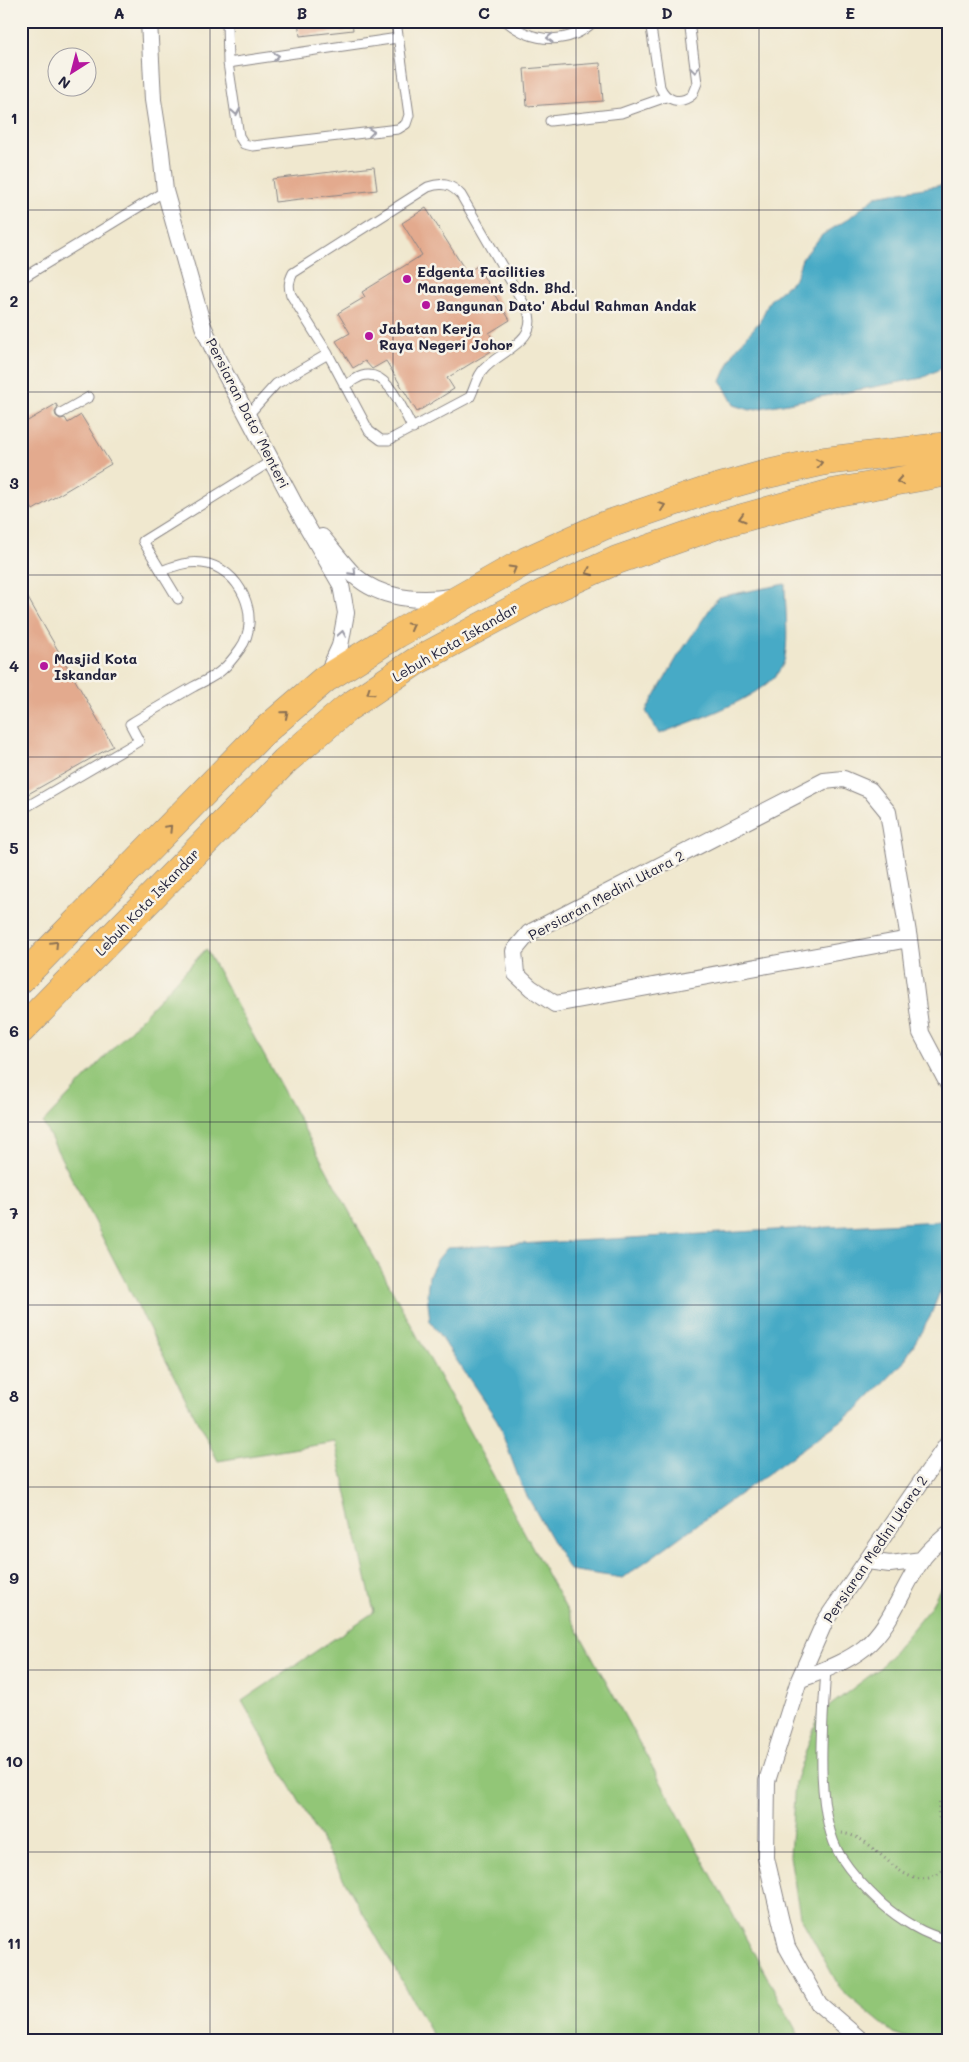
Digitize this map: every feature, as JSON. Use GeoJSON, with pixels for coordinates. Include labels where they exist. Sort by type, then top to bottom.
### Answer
{"type":"FeatureCollection","features":[{"type":"Feature","properties":{"kind":"highway"},"geometry":{"type":"LineString","coordinates":[[21,979],[261,734],[325,679],[397,634],[471,594],[526,561],[603,526],[706,491],[763,475],[825,461],[948,446]]}},
{"type":"Feature","properties":{"kind":"highway","name":"Lebuh Kota Iskandar"},"geometry":{"type":"LineString","coordinates":[[21,1030],[285,761],[347,708],[415,662],[542,594],[617,560],[716,525],[832,493],[948,472]]}},
{"type":"Feature","properties":{"kind":"street","name":"Persiaran Dato' Menteri"},"geometry":{"type":"LineString","coordinates":[[149,21],[153,100],[165,192],[203,326],[218,360],[273,460],[297,509],[341,585],[346,613],[340,646],[325,679]]}},
{"type":"Feature","properties":{"kind":"street","name":"Persiaran Dato' Menteri"},"geometry":{"type":"LineString","coordinates":[[297,509],[355,576],[374,589],[396,597],[432,600],[471,594]]}},
{"type":"Feature","properties":{"kind":"street","name":"Persiaran Medini Utara 2"},"geometry":{"type":"LineString","coordinates":[[909,939],[555,1004],[531,988],[516,974],[514,951],[529,933],[824,781],[844,779],[870,790],[888,812],[909,939],[921,1033],[948,1084]]}},
{"type":"Feature","properties":{"kind":"street","name":"Persiaran Medini Utara 2"},"geometry":{"type":"LineString","coordinates":[[862,2041],[819,2004],[787,1947],[766,1858],[767,1781],[799,1680],[825,1621],[948,1443]]}},
{"type":"Feature","properties":{"kind":"street"},"geometry":{"type":"LineString","coordinates":[[799,1680],[847,1660],[865,1647],[884,1626],[922,1560],[948,1534]]}},
{"type":"Feature","properties":{"kind":"street"},"geometry":{"type":"LineString","coordinates":[[867,1561],[890,1564],[922,1560]]}},
{"type":"Feature","properties":{"kind":"lane"},"geometry":{"type":"LineString","coordinates":[[228,21],[228,63],[239,136],[244,144],[248,146],[398,128],[406,124],[409,115],[396,21]]}},
{"type":"Feature","properties":{"kind":"lane"},"geometry":{"type":"LineString","coordinates":[[506,21],[526,34],[550,40],[565,38],[580,32],[594,21]]}},
{"type":"Feature","properties":{"kind":"lane"},"geometry":{"type":"LineString","coordinates":[[650,21],[660,87],[666,97],[680,101],[692,95],[696,88],[689,21]]}},
{"type":"Feature","properties":{"kind":"lane"},"geometry":{"type":"LineString","coordinates":[[228,63],[398,38]]}},
{"type":"Feature","properties":{"kind":"lane"},"geometry":{"type":"LineString","coordinates":[[550,121],[621,113],[666,97]]}},
{"type":"Feature","properties":{"kind":"lane"},"geometry":{"type":"LineString","coordinates":[[446,184],[455,188],[528,311],[531,319],[528,333],[484,367],[478,376],[470,397],[413,429],[389,440],[381,440],[370,431],[344,386],[328,354],[291,295],[289,280],[298,268],[428,187],[446,184]]}},
{"type":"Feature","properties":{"kind":"lane"},"geometry":{"type":"LineString","coordinates":[[21,278],[165,192]]}},
{"type":"Feature","properties":{"kind":"lane"},"geometry":{"type":"LineString","coordinates":[[248,416],[276,384],[328,354]]}},
{"type":"Feature","properties":{"kind":"lane"},"geometry":{"type":"LineString","coordinates":[[344,386],[362,376],[372,375],[382,378],[389,386],[413,429]]}},
{"type":"Feature","properties":{"kind":"lane"},"geometry":{"type":"LineString","coordinates":[[62,413],[89,397]]}},
{"type":"Feature","properties":{"kind":"lane"},"geometry":{"type":"LineString","coordinates":[[178,599],[143,541],[273,460]]}},
{"type":"Feature","properties":{"kind":"lane"},"geometry":{"type":"LineString","coordinates":[[21,810],[139,741],[130,724],[222,670],[242,647],[248,631],[248,615],[245,596],[233,580],[219,568],[204,563],[186,562],[162,571]]}},
{"type":"Feature","properties":{"kind":"lane"},"geometry":{"type":"LineString","coordinates":[[826,1668],[822,1742],[824,1798],[830,1831],[841,1857],[870,1893],[896,1916],[939,1938],[948,1940]]}},
{"type":"Feature","properties":{"kind":"path"},"geometry":{"type":"LineString","coordinates":[[948,1797],[940,1802],[938,1808],[941,1825],[948,1841]]}},
{"type":"Feature","properties":{"kind":"path"},"geometry":{"type":"LineString","coordinates":[[830,1831],[844,1833],[860,1839],[902,1872],[913,1878],[929,1878],[940,1874],[948,1866]]}},
{"type":"Feature","properties":{"kind":"green space"},"geometry":{"type":"Polygon","coordinates":[[[206,949],[802,2041],[436,2041],[242,1701],[374,1612],[335,1442],[218,1461],[43,1123],[206,949]]]}},
{"type":"Feature","properties":{"kind":"green space"},"geometry":{"type":"Polygon","coordinates":[[[948,1574],[948,2041],[916,2041],[893,2033],[841,1990],[800,1916],[790,1856],[795,1782],[819,1714],[881,1667],[929,1609],[948,1574]]]}},
{"type":"Feature","properties":{"kind":"water"},"geometry":{"type":"Polygon","coordinates":[[[948,184],[948,365],[922,378],[750,410],[734,405],[721,381],[735,350],[760,321],[770,300],[795,279],[802,259],[822,235],[848,219],[876,196],[948,184]]]}},
{"type":"Feature","properties":{"kind":"water"},"geometry":{"type":"Polygon","coordinates":[[[785,584],[786,649],[785,657],[779,670],[768,683],[751,694],[712,714],[659,734],[646,711],[678,656],[718,597],[785,584]]]}},
{"type":"Feature","properties":{"kind":"water"},"geometry":{"type":"Polygon","coordinates":[[[939,1221],[948,1225],[948,1271],[930,1317],[903,1363],[859,1408],[623,1578],[569,1570],[522,1487],[497,1420],[430,1321],[427,1293],[429,1276],[437,1260],[447,1248],[939,1221]]]}},
{"type":"Feature","properties":{"kind":"building"},"geometry":{"type":"Polygon","coordinates":[[[298,21],[352,21],[353,30],[300,36],[298,21]]]}},
{"type":"Feature","properties":{"kind":"building"},"geometry":{"type":"Polygon","coordinates":[[[600,63],[603,101],[527,106],[524,69],[600,63]]]}},
{"type":"Feature","properties":{"kind":"building"},"geometry":{"type":"Polygon","coordinates":[[[374,167],[377,190],[275,202],[272,179],[374,167]]]}},
{"type":"Feature","properties":{"kind":"building","name":"Bangunan Dato' Abdul Rahman Andak"},"geometry":{"type":"Polygon","coordinates":[[[426,208],[467,273],[477,266],[510,320],[489,333],[498,347],[447,378],[454,389],[417,412],[386,361],[372,369],[365,361],[353,368],[336,341],[350,333],[338,313],[365,297],[362,292],[422,255],[402,223],[426,208]]]}},
{"type":"Feature","properties":{"kind":"building"},"geometry":{"type":"Polygon","coordinates":[[[56,404],[58,408],[55,412],[56,416],[60,419],[65,418],[68,423],[81,415],[111,464],[33,510],[26,497],[21,499],[21,425],[56,404]]]}},
{"type":"Feature","properties":{"kind":"building","name":"Masjid Kota Iskandar"},"geometry":{"type":"Polygon","coordinates":[[[21,586],[113,746],[21,798],[21,586]]]}},
{"type":"Feature","properties":{"kind":"place","name":"Edgenta Facilities Management Sdn. Bhd."},"geometry":{"type":"Point","coordinates":[407,279]}},
{"type":"Feature","properties":{"kind":"place","name":"Bangunan Dato' Abdul Rahman Andak"},"geometry":{"type":"Point","coordinates":[426,305]}},
{"type":"Feature","properties":{"kind":"place","name":"Jabatan Kerja Raya Negeri Johor"},"geometry":{"type":"Point","coordinates":[369,336]}},
{"type":"Feature","properties":{"kind":"place","name":"Masjid Kota Iskandar"},"geometry":{"type":"Point","coordinates":[44,666]}}]}
